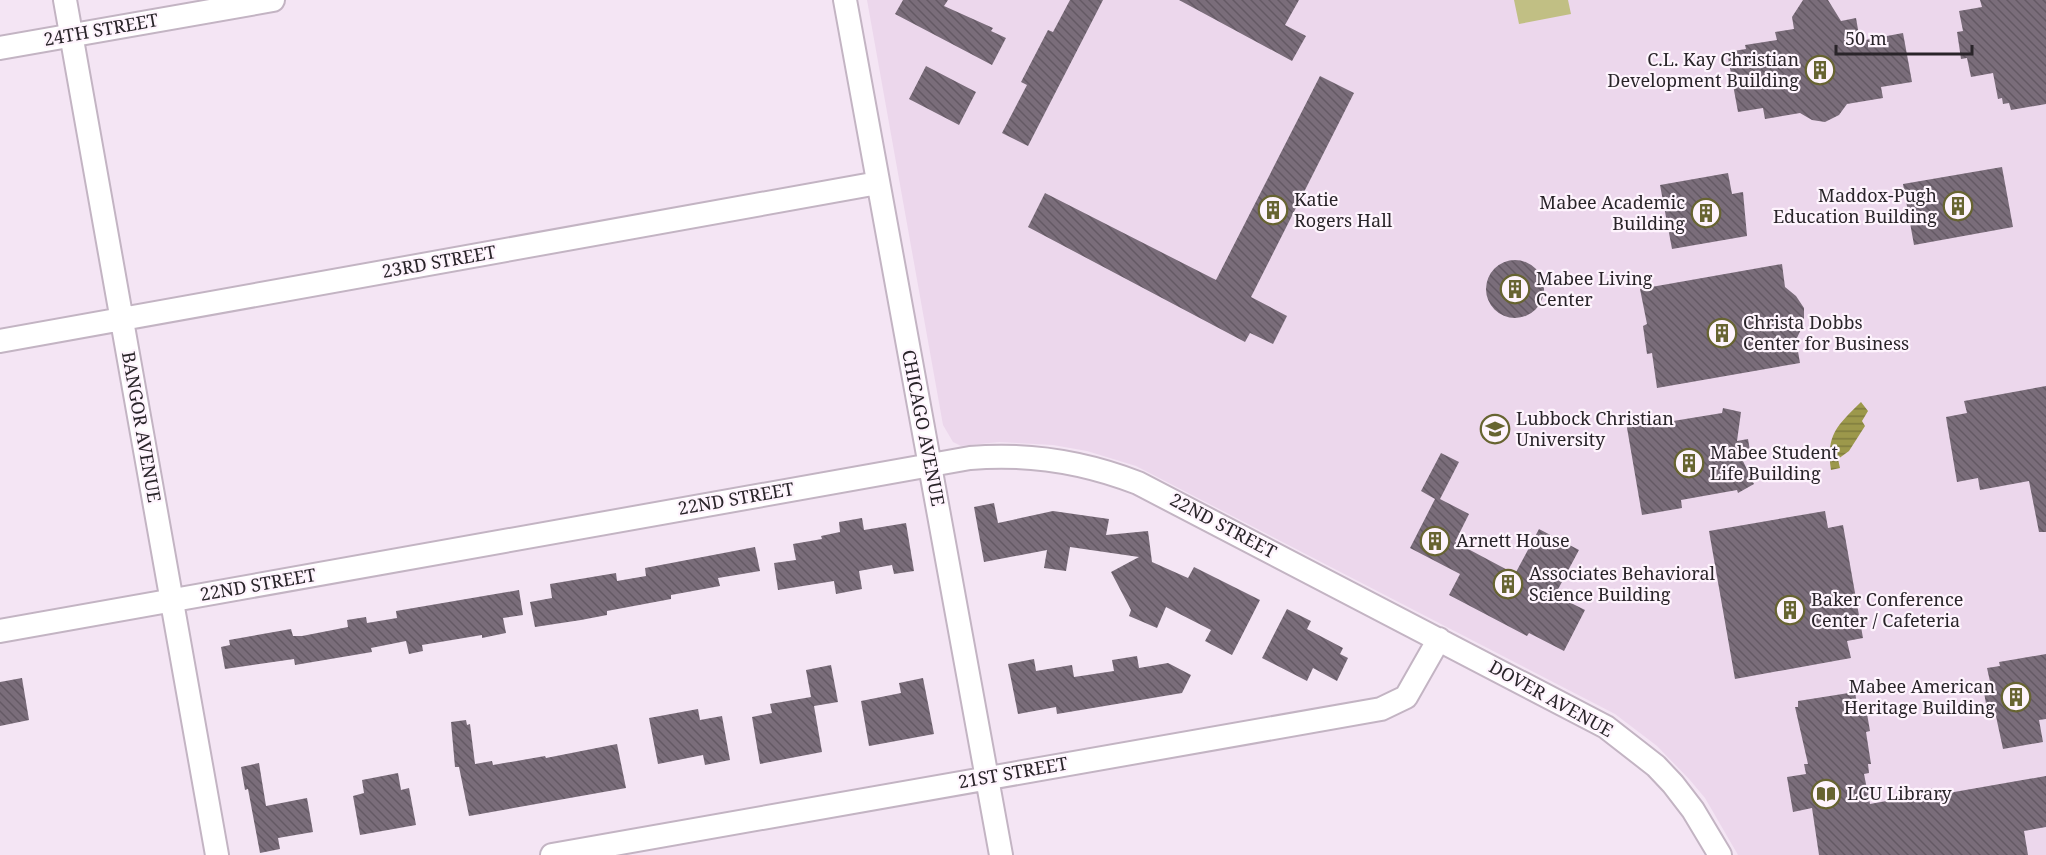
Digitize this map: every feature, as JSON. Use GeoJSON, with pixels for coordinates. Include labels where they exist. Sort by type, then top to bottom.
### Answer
{"type":"FeatureCollection","features":[{"type":"Feature","properties":{"kind":"street","name":"BANGOR AVENUE"},"geometry":{"type":"LineString","coordinates":[[65,0],[217,855]]}},
{"type":"Feature","properties":{"kind":"street","name":"24TH STREET"},"geometry":{"type":"LineString","coordinates":[[0,48],[273,0]]}},
{"type":"Feature","properties":{"kind":"street","name":"CHICAGO AVENUE"},"geometry":{"type":"LineString","coordinates":[[845,0],[1001,855]]}},
{"type":"Feature","properties":{"kind":"street","name":"23RD STREET"},"geometry":{"type":"LineString","coordinates":[[0,341],[878,183]]}},
{"type":"Feature","properties":{"kind":"street","name":"22ND STREET"},"geometry":{"type":"LineString","coordinates":[[0,631],[970,458],[1014,456],[1070,463],[1116,474],[1157,492],[1439,639]]}},
{"type":"Feature","properties":{"kind":"street","name":"21ST STREET"},"geometry":{"type":"LineString","coordinates":[[552,855],[1381,709],[1406,697],[1439,639]]}},
{"type":"Feature","properties":{"kind":"street","name":"DOVER AVENUE"},"geometry":{"type":"LineString","coordinates":[[1439,639],[1585,714],[1634,748],[1673,784],[1693,810],[1720,855]]}},
{"type":"Feature","properties":{"kind":"shaded area","name":"Lubbock Christian University"},"geometry":{"type":"Polygon","coordinates":[[[867,0],[2046,0],[2046,855],[1738,855],[1705,798],[1689,779],[1657,746],[1615,714],[1136,466],[1087,451],[1053,445],[999,442],[961,446],[953,442],[943,425],[867,0]]]}},
{"type":"Feature","properties":{"kind":"shaded area"},"geometry":{"type":"Polygon","coordinates":[[[1514,0],[1568,0],[1571,14],[1519,24],[1514,0]]]}},
{"type":"Feature","properties":{"kind":"shaded area"},"geometry":{"type":"Polygon","coordinates":[[[1861,402],[1868,411],[1862,421],[1865,426],[1849,451],[1838,459],[1840,468],[1831,470],[1830,448],[1835,431],[1861,402]]]}},
{"type":"Feature","properties":{"kind":"building"},"geometry":{"type":"Polygon","coordinates":[[[903,0],[948,0],[944,6],[993,28],[991,31],[1006,38],[992,65],[895,14],[903,0]]]}},
{"type":"Feature","properties":{"kind":"building"},"geometry":{"type":"Polygon","coordinates":[[[1070,0],[1103,0],[1028,146],[1002,133],[1027,85],[1021,82],[1048,30],[1053,32],[1070,0]]]}},
{"type":"Feature","properties":{"kind":"building"},"geometry":{"type":"Polygon","coordinates":[[[1179,0],[1299,0],[1285,25],[1306,36],[1292,61],[1179,0]]]}},
{"type":"Feature","properties":{"kind":"building","name":"C.L. Kay Christian Development Building"},"geometry":{"type":"Polygon","coordinates":[[[1803,0],[1828,0],[1841,21],[1856,18],[1860,41],[1903,33],[1912,82],[1881,87],[1883,98],[1847,104],[1839,115],[1825,122],[1812,120],[1800,113],[1765,119],[1763,108],[1738,112],[1727,52],[1746,49],[1745,45],[1777,40],[1775,32],[1794,29],[1792,17],[1803,0]]]}},
{"type":"Feature","properties":{"kind":"building"},"geometry":{"type":"Polygon","coordinates":[[[1980,0],[2046,0],[2046,104],[2011,110],[2009,103],[2003,104],[2002,98],[1998,99],[1993,73],[1971,77],[1967,58],[1961,59],[1957,32],[1963,31],[1959,11],[1982,7],[1980,0]]]}},
{"type":"Feature","properties":{"kind":"building"},"geometry":{"type":"Polygon","coordinates":[[[926,66],[976,92],[959,125],[909,99],[926,66]]]}},
{"type":"Feature","properties":{"kind":"building","name":"Katie Rogers Hall"},"geometry":{"type":"Polygon","coordinates":[[[1320,76],[1354,93],[1251,297],[1287,316],[1273,344],[1250,333],[1245,342],[1028,227],[1045,193],[1216,280],[1320,76]]]}},
{"type":"Feature","properties":{"kind":"building","name":"Maddox-Pugh Education Building"},"geometry":{"type":"Polygon","coordinates":[[[2002,167],[2013,227],[1914,245],[1903,184],[2002,167]]]}},
{"type":"Feature","properties":{"kind":"building","name":"Mabee Academic Building"},"geometry":{"type":"Polygon","coordinates":[[[1728,173],[1732,194],[1743,192],[1747,236],[1672,249],[1660,185],[1728,173]]]}},
{"type":"Feature","properties":{"kind":"building","name":"Mabee Living Center"},"geometry":{"type":"Polygon","coordinates":[[[1509,260],[1521,260],[1536,268],[1544,283],[1544,295],[1536,310],[1521,318],[1509,318],[1494,310],[1486,295],[1486,283],[1494,268],[1509,260]]]}},
{"type":"Feature","properties":{"kind":"building","name":"Christa Dobbs Center for Business"},"geometry":{"type":"Polygon","coordinates":[[[1782,264],[1785,287],[1796,296],[1804,308],[1804,323],[1796,340],[1800,363],[1657,388],[1652,353],[1647,354],[1643,326],[1647,324],[1640,289],[1782,264]]]}},
{"type":"Feature","properties":{"kind":"building"},"geometry":{"type":"Polygon","coordinates":[[[2046,386],[2046,532],[2039,532],[2029,481],[1980,490],[1978,478],[1957,482],[1946,417],[1967,413],[1964,401],[2046,386]]]}},
{"type":"Feature","properties":{"kind":"building","name":"Mabee Student Life Building"},"geometry":{"type":"Polygon","coordinates":[[[1723,408],[1741,412],[1737,441],[1748,439],[1751,457],[1742,459],[1754,484],[1738,493],[1737,490],[1681,500],[1682,508],[1642,515],[1626,422],[1666,415],[1667,422],[1722,413],[1723,408]]]}},
{"type":"Feature","properties":{"kind":"building","name":"Associates Behavioral Science Building"},"geometry":{"type":"Polygon","coordinates":[[[1441,453],[1459,462],[1440,499],[1469,514],[1455,542],[1515,574],[1539,529],[1579,550],[1555,595],[1585,610],[1564,651],[1529,633],[1527,636],[1449,595],[1460,574],[1410,548],[1435,499],[1421,491],[1441,453]]]}},
{"type":"Feature","properties":{"kind":"building"},"geometry":{"type":"Polygon","coordinates":[[[994,503],[998,523],[1053,511],[1109,519],[1106,535],[1148,531],[1152,562],[1188,578],[1194,567],[1260,600],[1232,655],[1205,641],[1211,630],[1166,607],[1157,628],[1129,616],[1131,610],[1111,572],[1139,557],[1070,547],[1066,571],[1044,568],[1047,550],[984,562],[974,507],[994,503]]]}},
{"type":"Feature","properties":{"kind":"building","name":"Baker Conference Center / Cafeteria"},"geometry":{"type":"Polygon","coordinates":[[[1825,511],[1828,528],[1843,525],[1863,638],[1847,641],[1851,658],[1735,679],[1709,531],[1825,511]]]}},
{"type":"Feature","properties":{"kind":"building"},"geometry":{"type":"Polygon","coordinates":[[[862,518],[864,530],[906,523],[914,571],[894,574],[892,565],[859,571],[862,589],[836,594],[834,581],[778,590],[774,563],[796,560],[793,544],[822,539],[821,536],[840,532],[839,522],[862,518]]]}},
{"type":"Feature","properties":{"kind":"building"},"geometry":{"type":"Polygon","coordinates":[[[755,547],[760,571],[718,578],[720,586],[671,595],[671,599],[607,611],[607,615],[535,627],[530,602],[552,598],[550,584],[616,573],[617,581],[646,576],[645,568],[755,547]]]}},
{"type":"Feature","properties":{"kind":"building"},"geometry":{"type":"Polygon","coordinates":[[[519,590],[523,615],[503,618],[506,633],[422,645],[423,651],[409,654],[406,641],[371,648],[372,652],[295,665],[294,659],[225,669],[221,647],[230,645],[229,640],[291,629],[293,636],[302,636],[348,627],[347,620],[366,617],[367,623],[397,618],[396,611],[519,590]]]}},
{"type":"Feature","properties":{"kind":"building"},"geometry":{"type":"Polygon","coordinates":[[[1287,609],[1311,621],[1307,629],[1343,648],[1340,654],[1348,658],[1337,681],[1313,668],[1307,681],[1262,658],[1287,609]]]}},
{"type":"Feature","properties":{"kind":"building","name":"Mabee American Heritage Building"},"geometry":{"type":"Polygon","coordinates":[[[2046,654],[2046,719],[2039,720],[2043,742],[2003,749],[1994,707],[1987,709],[1983,687],[1991,686],[1987,668],[2000,666],[1999,662],[2046,654]]]}},
{"type":"Feature","properties":{"kind":"building"},"geometry":{"type":"Polygon","coordinates":[[[1137,656],[1139,668],[1168,663],[1191,675],[1182,693],[1057,714],[1056,707],[1018,714],[1008,664],[1034,659],[1036,671],[1072,665],[1074,677],[1114,671],[1112,660],[1137,656]]]}},
{"type":"Feature","properties":{"kind":"building"},"geometry":{"type":"Polygon","coordinates":[[[831,665],[838,702],[814,706],[822,752],[760,764],[752,717],[772,713],[770,704],[811,697],[806,670],[831,665]]]}},
{"type":"Feature","properties":{"kind":"building"},"geometry":{"type":"Polygon","coordinates":[[[22,678],[29,720],[0,726],[0,682],[22,678]]]}},
{"type":"Feature","properties":{"kind":"building"},"geometry":{"type":"Polygon","coordinates":[[[923,678],[934,734],[869,746],[861,701],[901,693],[899,683],[923,678]]]}},
{"type":"Feature","properties":{"kind":"building"},"geometry":{"type":"Polygon","coordinates":[[[1855,692],[1858,710],[1866,708],[1870,731],[1866,732],[1871,764],[1868,764],[1869,773],[1864,774],[1870,804],[1908,797],[1907,793],[1936,788],[1937,795],[2046,776],[2046,827],[2024,831],[2028,855],[1819,855],[1812,808],[1793,812],[1787,777],[1806,774],[1804,764],[1808,764],[1795,707],[1798,707],[1798,701],[1855,692]]]}},
{"type":"Feature","properties":{"kind":"building"},"geometry":{"type":"Polygon","coordinates":[[[698,709],[700,720],[722,716],[730,760],[705,765],[703,755],[658,764],[649,718],[698,709]]]}},
{"type":"Feature","properties":{"kind":"building"},"geometry":{"type":"Polygon","coordinates":[[[466,720],[467,725],[470,724],[475,764],[492,761],[493,765],[545,756],[546,758],[617,744],[626,788],[469,816],[459,767],[455,767],[451,722],[466,720]]]}},
{"type":"Feature","properties":{"kind":"building"},"geometry":{"type":"Polygon","coordinates":[[[259,763],[266,806],[307,798],[313,832],[278,838],[280,849],[260,853],[248,789],[245,790],[241,767],[259,763]]]}},
{"type":"Feature","properties":{"kind":"building"},"geometry":{"type":"Polygon","coordinates":[[[398,773],[401,790],[409,788],[416,825],[360,835],[353,796],[364,793],[362,780],[398,773]]]}},
{"type":"Feature","properties":{"kind":"place","name":"C.L. Kay Christian Development Building"},"geometry":{"type":"Point","coordinates":[1820,70]}},
{"type":"Feature","properties":{"kind":"place","name":"Maddox-Pugh Education Building"},"geometry":{"type":"Point","coordinates":[1958,206]}},
{"type":"Feature","properties":{"kind":"place","name":"Katie Rogers Hall"},"geometry":{"type":"Point","coordinates":[1273,210]}},
{"type":"Feature","properties":{"kind":"place","name":"Mabee Academic Building"},"geometry":{"type":"Point","coordinates":[1706,213]}},
{"type":"Feature","properties":{"kind":"place","name":"Mabee Living Center"},"geometry":{"type":"Point","coordinates":[1515,289]}},
{"type":"Feature","properties":{"kind":"place","name":"Christa Dobbs Center for Business"},"geometry":{"type":"Point","coordinates":[1722,333]}},
{"type":"Feature","properties":{"kind":"place","name":"Lubbock Christian University"},"geometry":{"type":"Point","coordinates":[1495,429]}},
{"type":"Feature","properties":{"kind":"place","name":"Mabee Student Life Building"},"geometry":{"type":"Point","coordinates":[1689,463]}},
{"type":"Feature","properties":{"kind":"place","name":"Arnett House"},"geometry":{"type":"Point","coordinates":[1435,541]}},
{"type":"Feature","properties":{"kind":"place","name":"Associates Behavioral Science Building"},"geometry":{"type":"Point","coordinates":[1508,584]}},
{"type":"Feature","properties":{"kind":"place","name":"Baker Conference Center / Cafeteria"},"geometry":{"type":"Point","coordinates":[1790,610]}},
{"type":"Feature","properties":{"kind":"place","name":"Mabee American Heritage Building"},"geometry":{"type":"Point","coordinates":[2016,697]}},
{"type":"Feature","properties":{"kind":"place","name":"LCU Library"},"geometry":{"type":"Point","coordinates":[1826,794]}}]}
